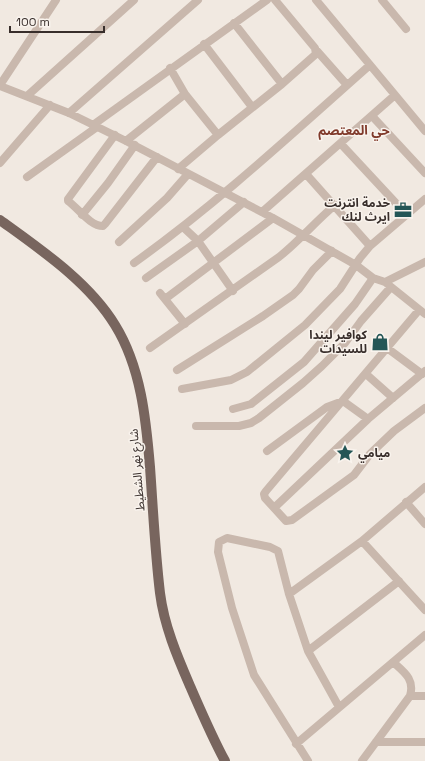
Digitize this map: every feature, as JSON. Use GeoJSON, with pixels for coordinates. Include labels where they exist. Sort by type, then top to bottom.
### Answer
{"type":"FeatureCollection","features":[{"type":"Feature","properties":{"kind":"main road","name":"شارع نهر الشطيط"},"geometry":{"type":"LineString","coordinates":[[0,220],[51,257],[96,301],[114,324],[128,350],[137,378],[146,422],[160,593],[166,623],[175,651],[192,692],[225,761]]}},
{"type":"Feature","properties":{"kind":"street"},"geometry":{"type":"LineString","coordinates":[[56,0],[0,86],[69,113],[115,135],[244,202],[356,265],[373,278],[388,285],[422,312],[388,348],[266,491],[264,494],[265,498],[275,507],[286,521],[292,520],[354,475],[370,454],[394,431],[425,408]]}},
{"type":"Feature","properties":{"kind":"street"},"geometry":{"type":"LineString","coordinates":[[27,96],[134,0]]}},
{"type":"Feature","properties":{"kind":"street"},"geometry":{"type":"LineString","coordinates":[[69,113],[198,0]]}},
{"type":"Feature","properties":{"kind":"street"},"geometry":{"type":"LineString","coordinates":[[27,177],[170,68],[267,0]]}},
{"type":"Feature","properties":{"kind":"street"},"geometry":{"type":"LineString","coordinates":[[275,0],[347,86]]}},
{"type":"Feature","properties":{"kind":"street"},"geometry":{"type":"LineString","coordinates":[[316,0],[425,131]]}},
{"type":"Feature","properties":{"kind":"street"},"geometry":{"type":"LineString","coordinates":[[382,0],[406,29]]}},
{"type":"Feature","properties":{"kind":"street"},"geometry":{"type":"LineString","coordinates":[[234,23],[282,84]]}},
{"type":"Feature","properties":{"kind":"street"},"geometry":{"type":"LineString","coordinates":[[204,44],[252,107]]}},
{"type":"Feature","properties":{"kind":"street"},"geometry":{"type":"LineString","coordinates":[[178,168],[218,134],[282,84],[314,56],[317,51]]}},
{"type":"Feature","properties":{"kind":"street"},"geometry":{"type":"LineString","coordinates":[[134,263],[183,227],[225,193],[370,65]]}},
{"type":"Feature","properties":{"kind":"street"},"geometry":{"type":"LineString","coordinates":[[170,68],[184,94],[218,134]]}},
{"type":"Feature","properties":{"kind":"street"},"geometry":{"type":"LineString","coordinates":[[126,141],[184,94]]}},
{"type":"Feature","properties":{"kind":"street"},"geometry":{"type":"LineString","coordinates":[[262,212],[395,95]]}},
{"type":"Feature","properties":{"kind":"street"},"geometry":{"type":"LineString","coordinates":[[0,163],[50,106]]}},
{"type":"Feature","properties":{"kind":"street"},"geometry":{"type":"LineString","coordinates":[[372,116],[425,173]]}},
{"type":"Feature","properties":{"kind":"street"},"geometry":{"type":"LineString","coordinates":[[115,135],[68,199],[68,201],[82,215],[98,226],[103,226],[157,157]]}},
{"type":"Feature","properties":{"kind":"street"},"geometry":{"type":"LineString","coordinates":[[340,144],[407,215]]}},
{"type":"Feature","properties":{"kind":"street"},"geometry":{"type":"LineString","coordinates":[[82,215],[108,183],[134,145]]}},
{"type":"Feature","properties":{"kind":"street"},"geometry":{"type":"LineString","coordinates":[[119,242],[167,198],[188,174]]}},
{"type":"Feature","properties":{"kind":"street"},"geometry":{"type":"LineString","coordinates":[[306,174],[370,246]]}},
{"type":"Feature","properties":{"kind":"street"},"geometry":{"type":"LineString","coordinates":[[182,389],[230,380],[248,372],[305,325],[340,289],[370,246],[425,199]]}},
{"type":"Feature","properties":{"kind":"street"},"geometry":{"type":"LineString","coordinates":[[146,278],[198,241],[244,202]]}},
{"type":"Feature","properties":{"kind":"street"},"geometry":{"type":"LineString","coordinates":[[150,348],[233,291],[279,257],[334,205]]}},
{"type":"Feature","properties":{"kind":"street"},"geometry":{"type":"LineString","coordinates":[[185,324],[162,296],[214,262],[273,218]]}},
{"type":"Feature","properties":{"kind":"street"},"geometry":{"type":"LineString","coordinates":[[183,227],[198,241],[233,291]]}},
{"type":"Feature","properties":{"kind":"street"},"geometry":{"type":"LineString","coordinates":[[177,370],[263,316],[293,295],[300,289],[313,270],[332,251]]}},
{"type":"Feature","properties":{"kind":"street"},"geometry":{"type":"LineString","coordinates":[[196,426],[239,426],[251,423],[259,418],[303,384],[345,343],[388,285],[425,262]]}},
{"type":"Feature","properties":{"kind":"street"},"geometry":{"type":"LineString","coordinates":[[233,410],[251,404],[304,362],[356,304],[373,278]]}},
{"type":"Feature","properties":{"kind":"street"},"geometry":{"type":"LineString","coordinates":[[275,507],[368,419],[423,373],[388,348]]}},
{"type":"Feature","properties":{"kind":"street"},"geometry":{"type":"LineString","coordinates":[[366,374],[393,398]]}},
{"type":"Feature","properties":{"kind":"street"},"geometry":{"type":"LineString","coordinates":[[343,401],[368,419]]}},
{"type":"Feature","properties":{"kind":"street"},"geometry":{"type":"LineString","coordinates":[[267,451],[327,407],[343,401]]}},
{"type":"Feature","properties":{"kind":"street"},"geometry":{"type":"LineString","coordinates":[[289,594],[362,541],[425,487]]}},
{"type":"Feature","properties":{"kind":"street"},"geometry":{"type":"LineString","coordinates":[[406,502],[425,524]]}},
{"type":"Feature","properties":{"kind":"street"},"geometry":{"type":"LineString","coordinates":[[308,761],[254,675],[232,608],[218,552],[219,542],[226,538],[270,547],[278,551],[289,594],[308,652],[339,707]]}},
{"type":"Feature","properties":{"kind":"street"},"geometry":{"type":"LineString","coordinates":[[362,541],[425,610]]}},
{"type":"Feature","properties":{"kind":"street"},"geometry":{"type":"LineString","coordinates":[[308,652],[399,581]]}},
{"type":"Feature","properties":{"kind":"street"},"geometry":{"type":"LineString","coordinates":[[296,744],[425,635]]}},
{"type":"Feature","properties":{"kind":"street"},"geometry":{"type":"LineString","coordinates":[[362,761],[410,696],[412,690],[406,673],[393,662]]}},
{"type":"Feature","properties":{"kind":"street"},"geometry":{"type":"LineString","coordinates":[[410,696],[425,696]]}},
{"type":"Feature","properties":{"kind":"street"},"geometry":{"type":"LineString","coordinates":[[376,742],[425,742]]}},
{"type":"Feature","properties":{"kind":"place","name":"خدمة انترنت ايرث لنك"},"geometry":{"type":"Point","coordinates":[403,210]}},
{"type":"Feature","properties":{"kind":"place","name":"كوافير ليندا للسيدات"},"geometry":{"type":"Point","coordinates":[380,342]}},
{"type":"Feature","properties":{"kind":"place","name":"ميامي"},"geometry":{"type":"Point","coordinates":[345,453]}},
{"type":"Feature","properties":{"kind":"district","name":"حي المعتصم"},"geometry":{"type":"Point","coordinates":[354,130]}}]}
